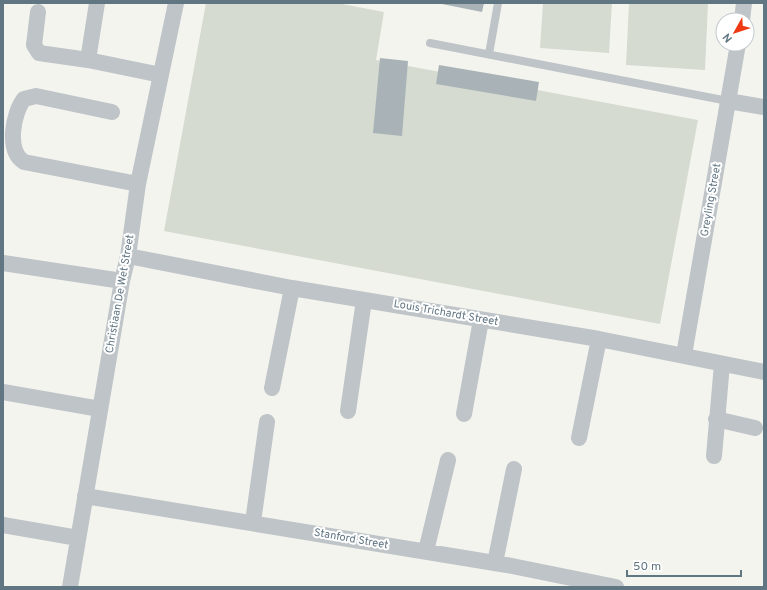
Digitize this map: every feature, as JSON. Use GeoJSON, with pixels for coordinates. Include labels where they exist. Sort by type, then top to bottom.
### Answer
{"type":"FeatureCollection","features":[{"type":"Feature","properties":{"kind":"street"},"geometry":{"type":"LineString","coordinates":[[88,60],[96,3]]}},
{"type":"Feature","properties":{"kind":"street","name":"Christiaan De Wet Street"},"geometry":{"type":"LineString","coordinates":[[70,587],[122,281],[128,256],[138,184],[176,3]]}},
{"type":"Feature","properties":{"kind":"street"},"geometry":{"type":"LineString","coordinates":[[38,12],[34,45],[39,53],[88,60],[161,75]]}},
{"type":"Feature","properties":{"kind":"street","name":"Greyling Street"},"geometry":{"type":"LineString","coordinates":[[684,355],[737,52]]}},
{"type":"Feature","properties":{"kind":"street"},"geometry":{"type":"LineString","coordinates":[[112,112],[36,96],[24,99],[17,113],[13,144],[18,157],[24,162],[138,184]]}},
{"type":"Feature","properties":{"kind":"street"},"geometry":{"type":"LineString","coordinates":[[728,101],[764,107]]}},
{"type":"Feature","properties":{"kind":"street","name":"Louis Trichardt Street"},"geometry":{"type":"LineString","coordinates":[[128,256],[292,288],[599,339],[764,372]]}},
{"type":"Feature","properties":{"kind":"street"},"geometry":{"type":"LineString","coordinates":[[3,263],[122,281]]}},
{"type":"Feature","properties":{"kind":"street"},"geometry":{"type":"LineString","coordinates":[[272,388],[292,288]]}},
{"type":"Feature","properties":{"kind":"street"},"geometry":{"type":"LineString","coordinates":[[348,411],[364,300]]}},
{"type":"Feature","properties":{"kind":"street"},"geometry":{"type":"LineString","coordinates":[[464,414],[481,320]]}},
{"type":"Feature","properties":{"kind":"street"},"geometry":{"type":"LineString","coordinates":[[579,438],[599,339]]}},
{"type":"Feature","properties":{"kind":"street"},"geometry":{"type":"LineString","coordinates":[[714,456],[716,418],[722,364]]}},
{"type":"Feature","properties":{"kind":"street"},"geometry":{"type":"LineString","coordinates":[[3,392],[100,409]]}},
{"type":"Feature","properties":{"kind":"street"},"geometry":{"type":"LineString","coordinates":[[716,418],[755,428]]}},
{"type":"Feature","properties":{"kind":"street"},"geometry":{"type":"LineString","coordinates":[[252,522],[267,422]]}},
{"type":"Feature","properties":{"kind":"street"},"geometry":{"type":"LineString","coordinates":[[426,551],[448,460]]}},
{"type":"Feature","properties":{"kind":"street"},"geometry":{"type":"LineString","coordinates":[[495,563],[514,469]]}},
{"type":"Feature","properties":{"kind":"street","name":"Stanford Street"},"geometry":{"type":"LineString","coordinates":[[86,496],[426,551],[616,587]]}},
{"type":"Feature","properties":{"kind":"street"},"geometry":{"type":"LineString","coordinates":[[3,525],[78,538]]}},
{"type":"Feature","properties":{"kind":"lane"},"geometry":{"type":"LineString","coordinates":[[489,54],[498,3]]}},
{"type":"Feature","properties":{"kind":"lane"},"geometry":{"type":"LineString","coordinates":[[430,43],[728,101]]}},
{"type":"Feature","properties":{"kind":"shaded area"},"geometry":{"type":"Polygon","coordinates":[[[206,3],[337,3],[384,12],[376,60],[698,120],[660,324],[164,231],[206,3]]]}},
{"type":"Feature","properties":{"kind":"shaded area"},"geometry":{"type":"Polygon","coordinates":[[[543,3],[612,3],[609,53],[540,48],[543,3]]]}},
{"type":"Feature","properties":{"kind":"shaded area"},"geometry":{"type":"Polygon","coordinates":[[[629,3],[708,3],[705,70],[626,65],[629,3]]]}},
{"type":"Feature","properties":{"kind":"building"},"geometry":{"type":"Polygon","coordinates":[[[437,3],[484,3],[482,12],[437,3]]]}},
{"type":"Feature","properties":{"kind":"building"},"geometry":{"type":"Polygon","coordinates":[[[380,58],[408,61],[402,136],[373,133],[380,58]]]}},
{"type":"Feature","properties":{"kind":"building"},"geometry":{"type":"Polygon","coordinates":[[[439,65],[539,82],[536,101],[436,84],[439,65]]]}}]}
